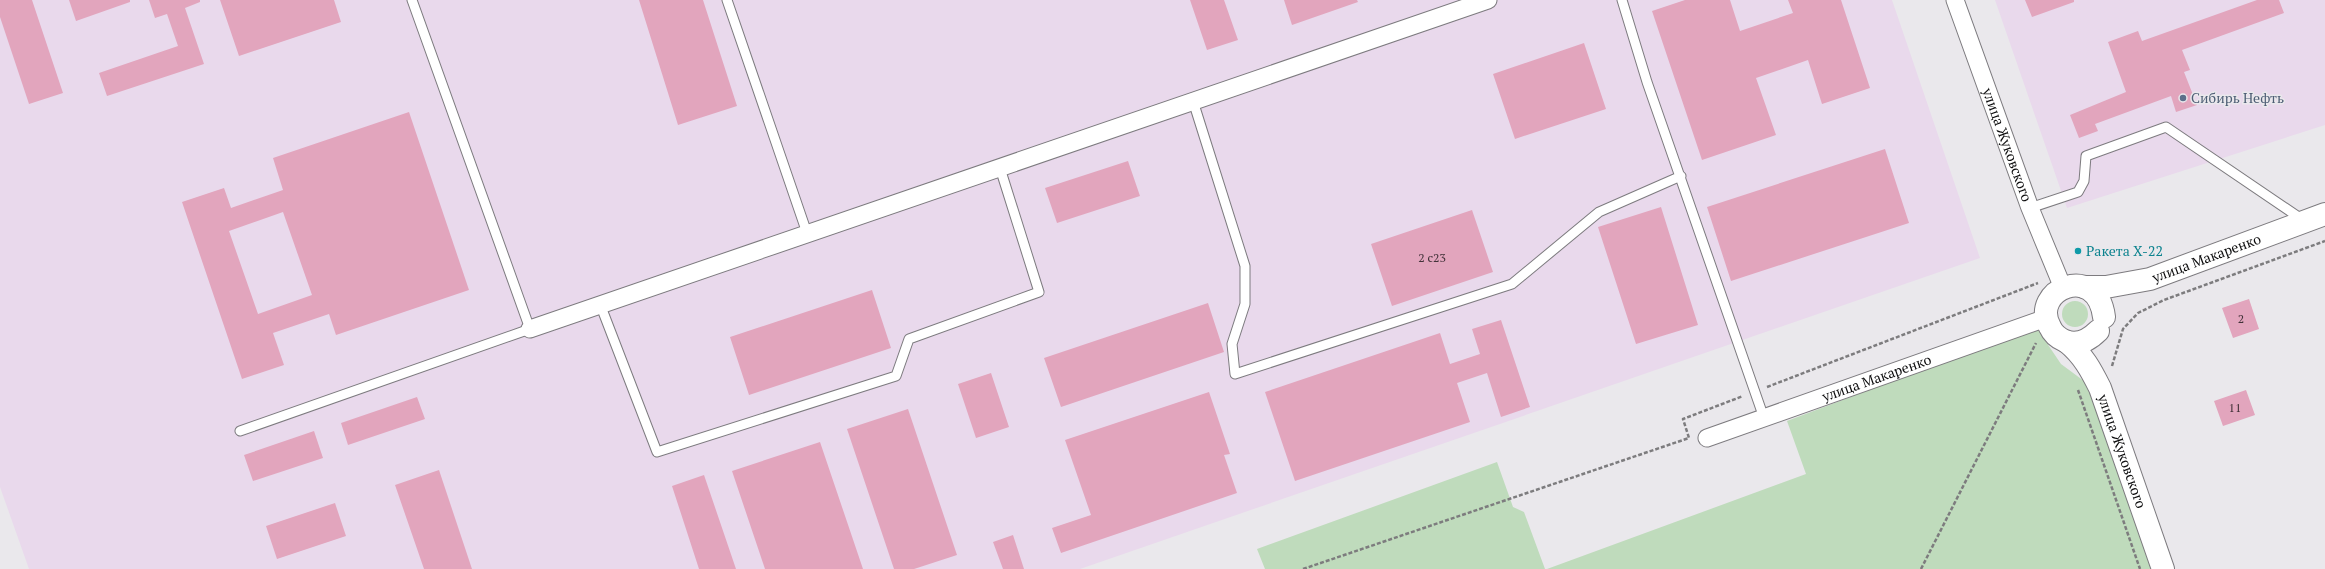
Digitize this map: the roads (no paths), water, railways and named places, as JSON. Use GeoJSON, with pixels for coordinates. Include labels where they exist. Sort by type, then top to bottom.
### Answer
{"type":"FeatureCollection","features":[{"type":"Feature","properties":{"kind":"street"},"geometry":{"type":"LineString","coordinates":[[530,328],[1488,0]]}},
{"type":"Feature","properties":{"kind":"street","name":"улица Жуковского"},"geometry":{"type":"LineString","coordinates":[[1955,0],[2030,208],[2061,282]]}},
{"type":"Feature","properties":{"kind":"street","name":"улица Макаренко"},"geometry":{"type":"LineString","coordinates":[[2084,287],[2106,287],[2150,279],[2315,217]]}},
{"type":"Feature","properties":{"kind":"street"},"geometry":{"type":"LineString","coordinates":[[2107,380],[2096,365],[2101,324],[2102,304],[2095,294],[2084,287],[2061,282],[2050,300],[2047,321],[2059,338],[2067,342],[2084,341],[2101,324],[2123,298],[2150,279]]}},
{"type":"Feature","properties":{"kind":"street","name":"улица Макаренко"},"geometry":{"type":"LineString","coordinates":[[1706,438],[2047,321]]}},
{"type":"Feature","properties":{"kind":"street","name":"улица Жуковского"},"geometry":{"type":"LineString","coordinates":[[2067,342],[2080,353],[2091,368],[2107,380],[2163,569]]}},
{"type":"Feature","properties":{"kind":"lane"},"geometry":{"type":"LineString","coordinates":[[240,431],[530,328],[412,0]]}},
{"type":"Feature","properties":{"kind":"lane"},"geometry":{"type":"LineString","coordinates":[[727,0],[807,233]]}},
{"type":"Feature","properties":{"kind":"lane"},"geometry":{"type":"LineString","coordinates":[[1622,0],[1647,82],[1756,391],[1764,418]]}},
{"type":"Feature","properties":{"kind":"lane"},"geometry":{"type":"LineString","coordinates":[[1193,101],[1245,266],[1245,304],[1232,344],[1235,374],[1512,284],[1599,212],[1681,176]]}},
{"type":"Feature","properties":{"kind":"lane"},"geometry":{"type":"LineString","coordinates":[[2030,208],[2078,192],[2084,181],[2086,156],[2166,127],[2315,217]]}},
{"type":"Feature","properties":{"kind":"lane"},"geometry":{"type":"LineString","coordinates":[[600,304],[656,452],[896,376],[909,339],[1039,292],[1000,168]]}},
{"type":"Feature","properties":{"kind":"place","name":"Сибирь Нефть"},"geometry":{"type":"Point","coordinates":[2183,98]}},
{"type":"Feature","properties":{"kind":"place","name":"Ракета Х-22"},"geometry":{"type":"Point","coordinates":[2078,251]}}]}
